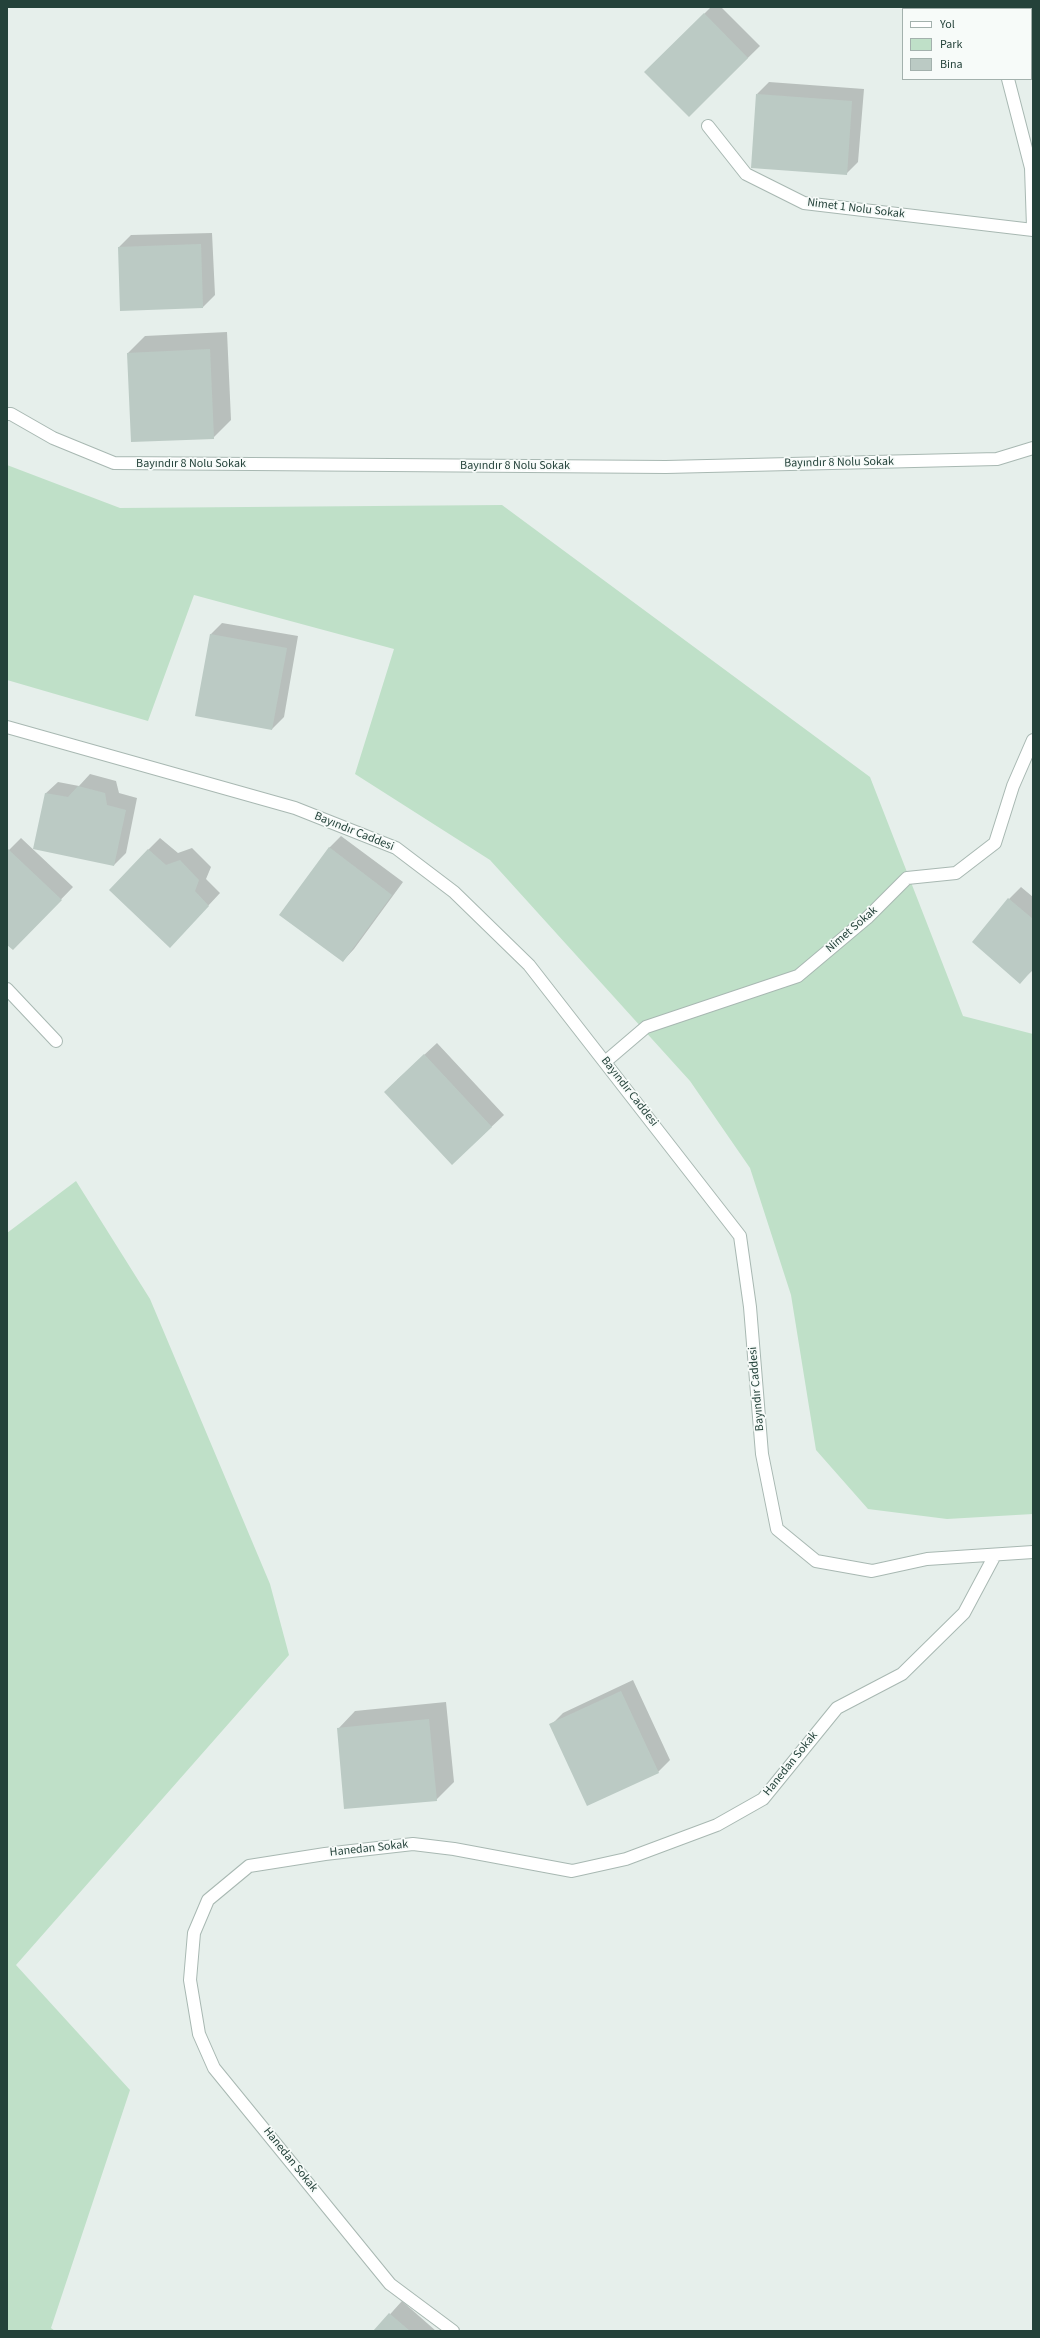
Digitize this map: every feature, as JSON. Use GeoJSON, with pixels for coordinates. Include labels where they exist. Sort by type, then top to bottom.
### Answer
{"type":"FeatureCollection","features":[{"type":"Feature","properties":{"kind":"street"},"geometry":{"type":"LineString","coordinates":[[1008,80],[1031,168],[1033,227]]}},
{"type":"Feature","properties":{"kind":"street","name":"Nimet 1 Nolu Sokak"},"geometry":{"type":"LineString","coordinates":[[708,126],[746,174],[804,203],[1033,230]]}},
{"type":"Feature","properties":{"kind":"street","name":"Bayındır 8 Nolu Sokak"},"geometry":{"type":"LineString","coordinates":[[7,414],[11,414],[53,438],[114,463],[666,467],[997,459],[1033,448]]}},
{"type":"Feature","properties":{"kind":"street","name":"Bayındır Caddesi"},"geometry":{"type":"LineString","coordinates":[[7,727],[295,808],[396,848],[454,892],[529,965],[740,1236],[750,1307],[762,1454],[777,1529],[816,1561],[872,1571],[927,1559],[1033,1552]]}},
{"type":"Feature","properties":{"kind":"street","name":"Nimet Sokak"},"geometry":{"type":"LineString","coordinates":[[605,1062],[646,1027],[798,976],[867,918],[907,878],[956,873],[995,843],[1013,786],[1033,740]]}},
{"type":"Feature","properties":{"kind":"street"},"geometry":{"type":"LineString","coordinates":[[7,989],[56,1041]]}},
{"type":"Feature","properties":{"kind":"street","name":"Hanedan Sokak"},"geometry":{"type":"LineString","coordinates":[[454,2331],[390,2284],[214,2068],[199,2034],[190,1980],[194,1933],[208,1900],[249,1866],[325,1854],[412,1844],[454,1849],[572,1871],[626,1859],[717,1825],[763,1799],[837,1708],[902,1674],[964,1613],[995,1555]]}},
{"type":"Feature","properties":{"kind":"green space"},"geometry":{"type":"Polygon","coordinates":[[[7,465],[120,508],[502,505],[870,777],[963,1016],[1033,1034],[1033,1514],[947,1519],[868,1509],[816,1450],[791,1295],[750,1168],[690,1081],[490,860],[355,774],[394,649],[194,595],[148,721],[7,680],[7,465]]]}},
{"type":"Feature","properties":{"kind":"green space"},"geometry":{"type":"Polygon","coordinates":[[[76,1181],[150,1299],[270,1584],[289,1655],[16,1965],[130,2090],[51,2328],[55,2331],[7,2331],[7,1233],[76,1181]]]}},
{"type":"Feature","properties":{"kind":"building"},"geometry":{"type":"Polygon","coordinates":[[[704,13],[748,58],[689,117],[644,72],[704,13]]]}},
{"type":"Feature","properties":{"kind":"building"},"geometry":{"type":"Polygon","coordinates":[[[756,94],[852,101],[847,175],[751,168],[756,94]]]}},
{"type":"Feature","properties":{"kind":"building"},"geometry":{"type":"Polygon","coordinates":[[[201,244],[203,308],[120,311],[118,247],[201,244]]]}},
{"type":"Feature","properties":{"kind":"building"},"geometry":{"type":"Polygon","coordinates":[[[210,349],[214,439],[131,442],[127,353],[210,349]]]}},
{"type":"Feature","properties":{"kind":"building"},"geometry":{"type":"Polygon","coordinates":[[[210,634],[287,648],[272,730],[195,716],[210,634]]]}},
{"type":"Feature","properties":{"kind":"building"},"geometry":{"type":"Polygon","coordinates":[[[78,786],[105,793],[107,805],[126,810],[114,866],[33,849],[45,793],[68,797],[78,786]]]}},
{"type":"Feature","properties":{"kind":"building"},"geometry":{"type":"Polygon","coordinates":[[[329,847],[392,895],[343,962],[279,915],[329,847]]]}},
{"type":"Feature","properties":{"kind":"building"},"geometry":{"type":"Polygon","coordinates":[[[8,849],[62,900],[13,950],[7,945],[8,849]]]}},
{"type":"Feature","properties":{"kind":"building"},"geometry":{"type":"Polygon","coordinates":[[[148,849],[166,865],[180,860],[199,880],[195,891],[209,906],[170,948],[109,890],[148,849]]]}},
{"type":"Feature","properties":{"kind":"building"},"geometry":{"type":"Polygon","coordinates":[[[1008,898],[1033,919],[1033,969],[1020,984],[972,942],[1008,898]]]}},
{"type":"Feature","properties":{"kind":"building"},"geometry":{"type":"Polygon","coordinates":[[[424,1054],[492,1127],[452,1165],[384,1092],[424,1054]]]}},
{"type":"Feature","properties":{"kind":"building"},"geometry":{"type":"Polygon","coordinates":[[[621,1691],[659,1773],[587,1806],[549,1724],[621,1691]]]}},
{"type":"Feature","properties":{"kind":"building"},"geometry":{"type":"Polygon","coordinates":[[[429,1719],[437,1801],[344,1809],[337,1728],[429,1719]]]}},
{"type":"Feature","properties":{"kind":"building"},"geometry":{"type":"Polygon","coordinates":[[[389,2313],[410,2331],[373,2331],[389,2313]]]}}]}
